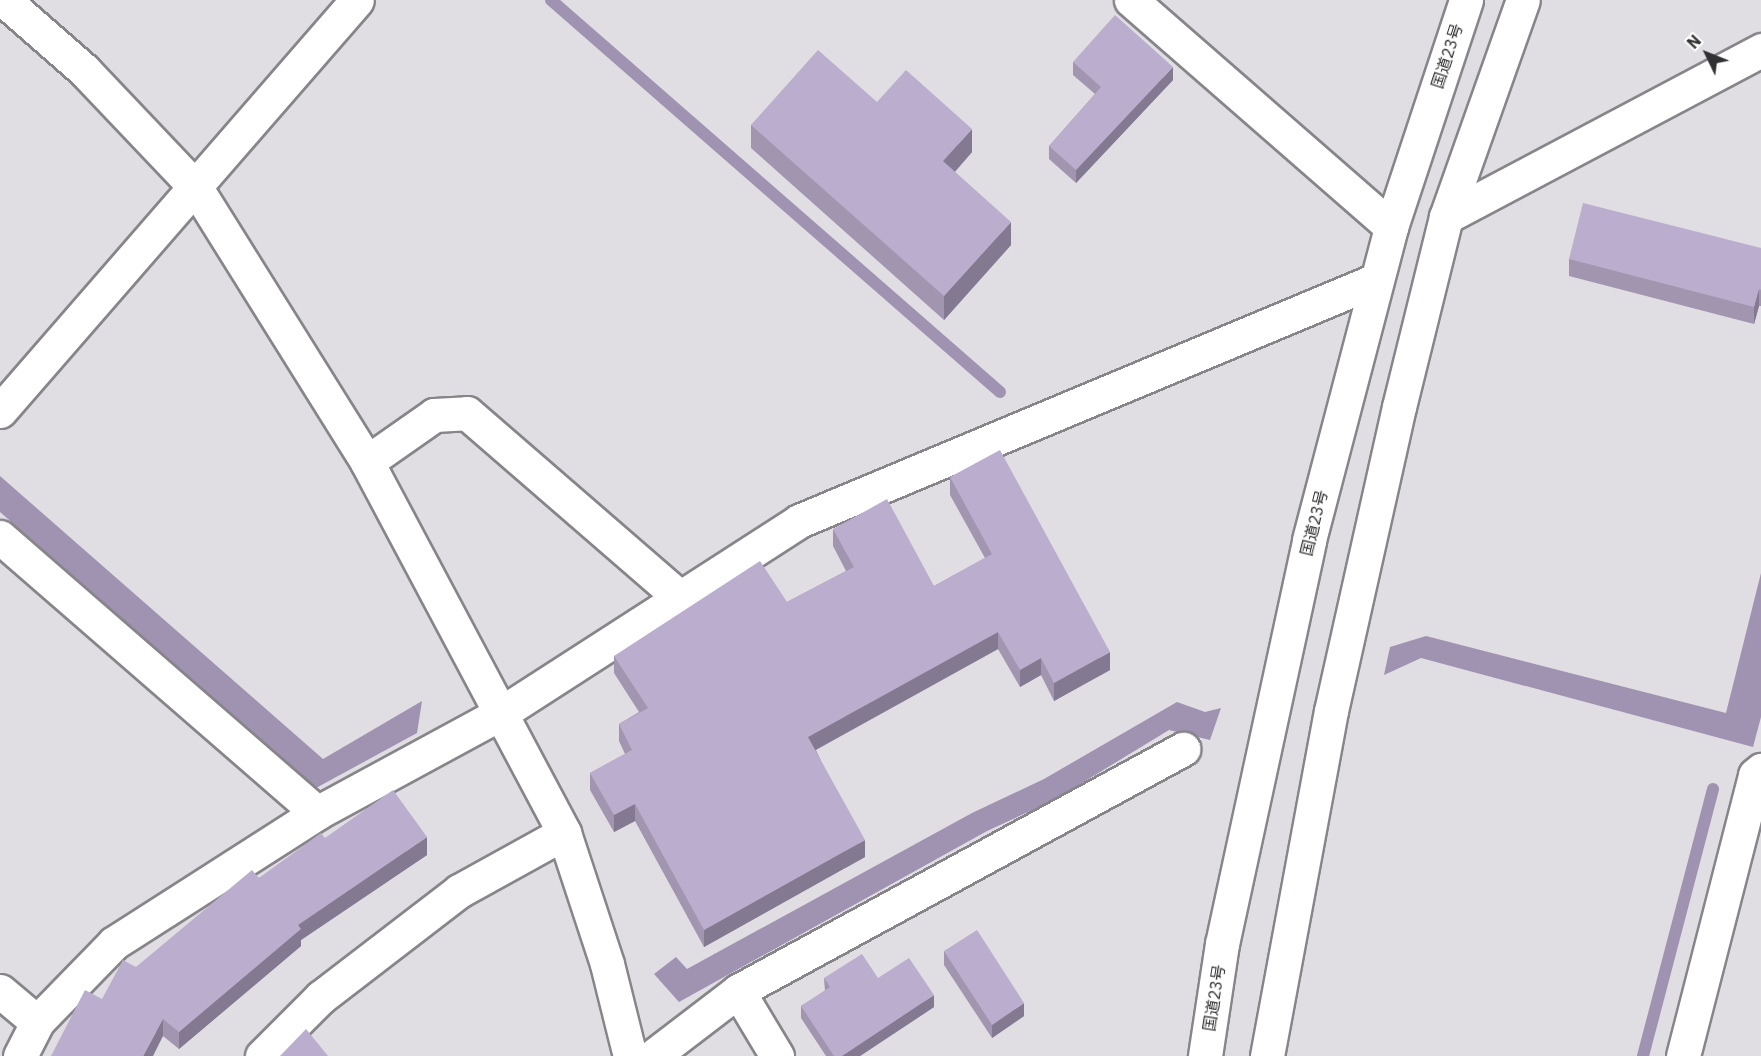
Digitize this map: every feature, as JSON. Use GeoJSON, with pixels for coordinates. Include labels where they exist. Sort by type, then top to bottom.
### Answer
{"type":"FeatureCollection","features":[{"type":"Feature","properties":{"kind":"main road"},"geometry":{"type":"LineString","coordinates":[[4,0],[85,71],[196,188],[367,462],[503,712],[564,833],[607,964],[630,1056]]}},
{"type":"Feature","properties":{"kind":"main road"},"geometry":{"type":"LineString","coordinates":[[0,411],[357,0]]}},
{"type":"Feature","properties":{"kind":"main road"},"geometry":{"type":"LineString","coordinates":[[1131,0],[1391,227]]}},
{"type":"Feature","properties":{"kind":"main road","name":"国道23号"},"geometry":{"type":"LineString","coordinates":[[1205,1056],[1222,944],[1309,540],[1391,227],[1466,0]]}},
{"type":"Feature","properties":{"kind":"main road"},"geometry":{"type":"LineString","coordinates":[[1267,1056],[1331,711],[1446,217],[1523,0]]}},
{"type":"Feature","properties":{"kind":"main road"},"geometry":{"type":"LineString","coordinates":[[1446,217],[1761,50]]}},
{"type":"Feature","properties":{"kind":"main road"},"geometry":{"type":"LineString","coordinates":[[20,1056],[37,1022],[114,943],[317,813],[503,712],[678,596],[799,521],[1376,280]]}},
{"type":"Feature","properties":{"kind":"main road"},"geometry":{"type":"LineString","coordinates":[[367,462],[434,415],[467,413],[678,596]]}},
{"type":"Feature","properties":{"kind":"main road"},"geometry":{"type":"LineString","coordinates":[[0,537],[317,813]]}},
{"type":"Feature","properties":{"kind":"main road"},"geometry":{"type":"LineString","coordinates":[[652,1056],[738,991],[1183,749]]}},
{"type":"Feature","properties":{"kind":"main road"},"geometry":{"type":"LineString","coordinates":[[1683,1056],[1755,775],[1761,770]]}},
{"type":"Feature","properties":{"kind":"main road"},"geometry":{"type":"LineString","coordinates":[[262,1056],[321,997],[459,891],[564,833]]}},
{"type":"Feature","properties":{"kind":"main road"},"geometry":{"type":"LineString","coordinates":[[0,991],[37,1022]]}},
{"type":"Feature","properties":{"kind":"main road"},"geometry":{"type":"LineString","coordinates":[[738,991],[777,1056]]}},
{"type":"Feature","properties":{"kind":"shaded area"},"geometry":{"type":"Polygon","coordinates":[[[0,476],[323,759],[422,701],[417,733],[316,788],[0,512],[0,476]]]}},
{"type":"Feature","properties":{"kind":"shaded area"},"geometry":{"type":"Polygon","coordinates":[[[1761,573],[1761,717],[1753,747],[1421,658],[1384,675],[1390,647],[1426,636],[1726,713],[1761,573]]]}},
{"type":"Feature","properties":{"kind":"shaded area"},"geometry":{"type":"Polygon","coordinates":[[[1177,702],[1205,712],[1221,708],[1210,740],[1169,730],[1054,800],[987,831],[679,1002],[654,974],[676,957],[687,969],[972,813],[1044,779],[1177,702]]]}},
{"type":"Feature","properties":{"kind":"building"},"geometry":{"type":"Polygon","coordinates":[[[1115,15],[1173,67],[1076,170],[1049,146],[1101,87],[1073,62],[1115,15]]]}},
{"type":"Feature","properties":{"kind":"building"},"geometry":{"type":"Polygon","coordinates":[[[818,50],[877,102],[906,70],[972,129],[943,161],[1011,222],[944,296],[751,125],[818,50]]]}},
{"type":"Feature","properties":{"kind":"building"},"geometry":{"type":"Polygon","coordinates":[[[1583,203],[1761,248],[1761,290],[1759,289],[1754,307],[1569,259],[1583,203]]]}},
{"type":"Feature","properties":{"kind":"building"},"geometry":{"type":"Polygon","coordinates":[[[1000,450],[1110,652],[1054,683],[1041,658],[1020,670],[998,632],[808,737],[865,840],[704,930],[635,804],[614,815],[590,773],[632,750],[619,724],[648,708],[614,656],[760,561],[787,602],[854,567],[833,529],[887,499],[934,586],[992,554],[950,477],[1000,450]]]}},
{"type":"Feature","properties":{"kind":"building"},"geometry":{"type":"Polygon","coordinates":[[[393,790],[427,837],[298,925],[301,929],[179,1032],[163,1019],[143,1056],[51,1056],[85,990],[102,999],[123,960],[136,967],[252,870],[259,878],[321,833],[325,838],[393,790]]]}},
{"type":"Feature","properties":{"kind":"building"},"geometry":{"type":"Polygon","coordinates":[[[977,930],[1024,1003],[992,1025],[944,951],[977,930]]]}},
{"type":"Feature","properties":{"kind":"building"},"geometry":{"type":"Polygon","coordinates":[[[862,954],[878,978],[909,958],[934,995],[842,1056],[834,1056],[801,1006],[830,987],[824,978],[862,954]]]}},
{"type":"Feature","properties":{"kind":"building"},"geometry":{"type":"Polygon","coordinates":[[[306,1029],[328,1056],[280,1056],[306,1029]]]}},
{"type":"Feature","properties":{"kind":"waterway"},"geometry":{"type":"LineString","coordinates":[[551,0],[1000,392]]}},
{"type":"Feature","properties":{"kind":"waterway"},"geometry":{"type":"LineString","coordinates":[[1643,1056],[1713,789]]}}]}
